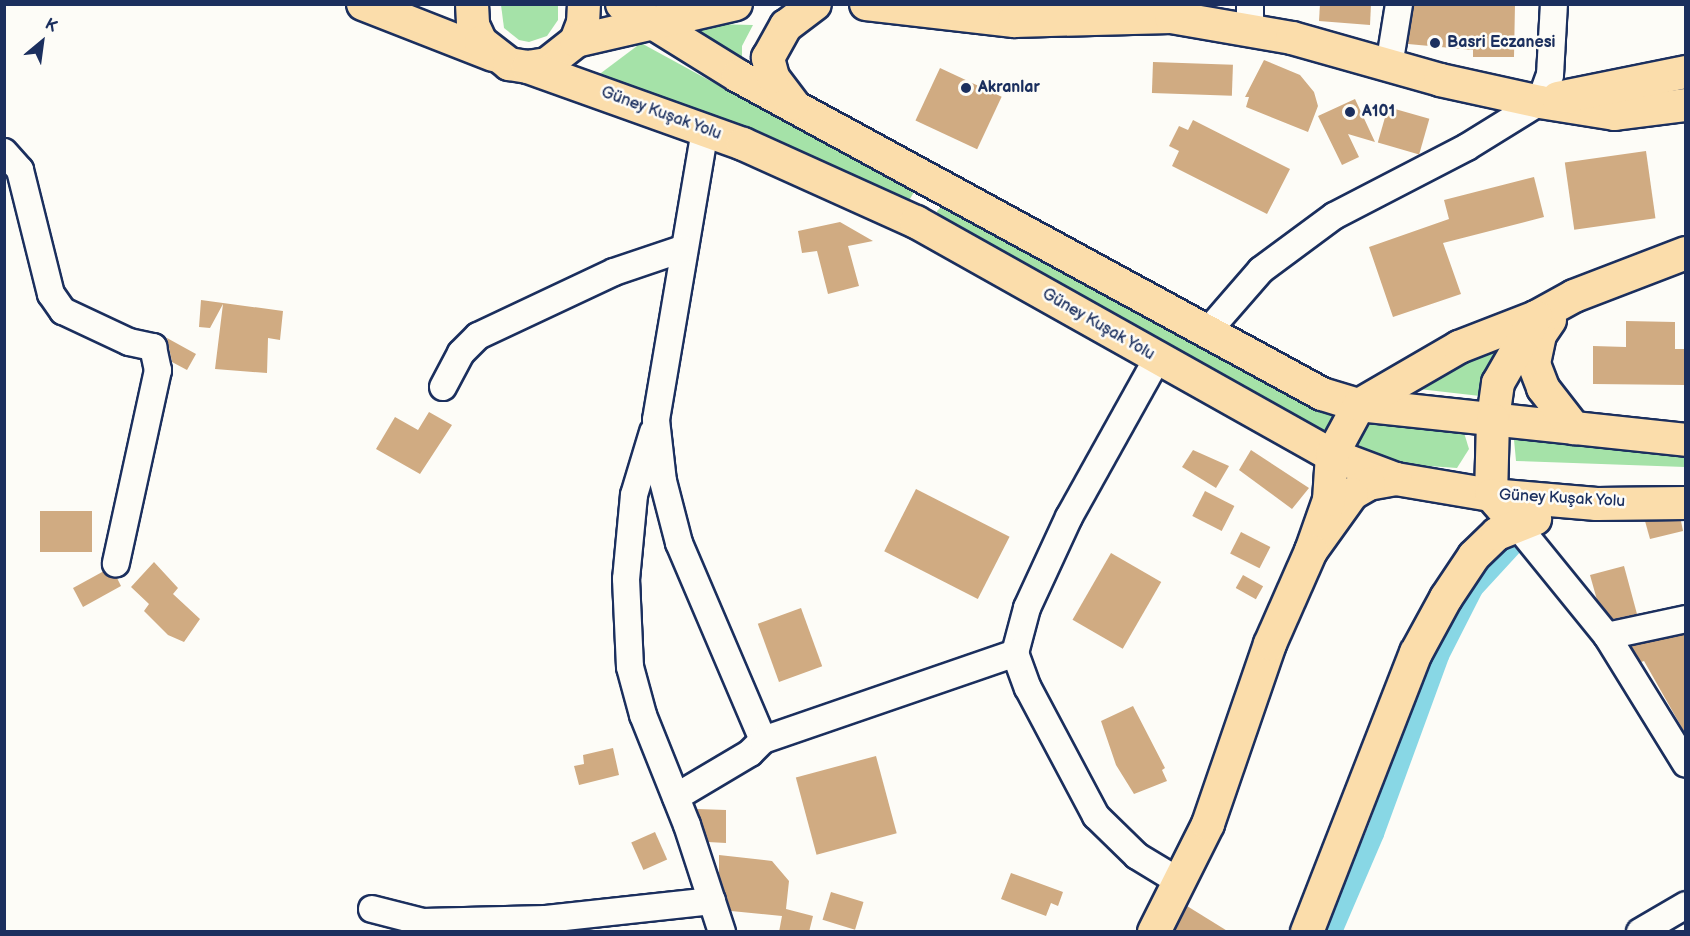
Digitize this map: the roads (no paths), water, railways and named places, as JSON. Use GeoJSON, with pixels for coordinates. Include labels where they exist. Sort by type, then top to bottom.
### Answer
{"type":"FeatureCollection","features":[{"type":"Feature","properties":{"kind":"main road","name":"Güney Kuşak Yolu"},"geometry":{"type":"LineString","coordinates":[[363,4],[493,55],[509,64],[528,67],[705,130],[916,222],[1157,359],[1332,454],[1396,479],[1491,495],[1597,504],[1686,503]]}},
{"type":"Feature","properties":{"kind":"main road"},"geometry":{"type":"LineString","coordinates":[[528,67],[547,64],[563,55],[576,41],[583,23],[584,4]]}},
{"type":"Feature","properties":{"kind":"main road"},"geometry":{"type":"LineString","coordinates":[[622,4],[796,107],[1322,393],[1359,405],[1686,440]]}},
{"type":"Feature","properties":{"kind":"main road"},"geometry":{"type":"LineString","coordinates":[[576,41],[736,4]]}},
{"type":"Feature","properties":{"kind":"main road"},"geometry":{"type":"LineString","coordinates":[[796,107],[773,77],[768,58],[786,26],[815,4]]}},
{"type":"Feature","properties":{"kind":"main road"},"geometry":{"type":"LineString","coordinates":[[866,4],[957,10],[1014,21],[1123,11],[1171,17],[1250,18],[1389,66],[1540,102],[1615,114],[1686,105]]}},
{"type":"Feature","properties":{"kind":"main road"},"geometry":{"type":"LineString","coordinates":[[472,5],[477,33],[493,55]]}},
{"type":"Feature","properties":{"kind":"main road"},"geometry":{"type":"LineString","coordinates":[[1540,102],[1686,72]]}},
{"type":"Feature","properties":{"kind":"main road"},"geometry":{"type":"LineString","coordinates":[[916,222],[939,185]]}},
{"type":"Feature","properties":{"kind":"main road"},"geometry":{"type":"LineString","coordinates":[[1154,932],[1208,824],[1270,644],[1311,551],[1329,500],[1332,454],[1359,405],[1459,347],[1536,317],[1574,296],[1686,253]]}},
{"type":"Feature","properties":{"kind":"main road"},"geometry":{"type":"LineString","coordinates":[[1574,296],[1540,335],[1534,364],[1543,388],[1574,428]]}},
{"type":"Feature","properties":{"kind":"main road"},"geometry":{"type":"LineString","coordinates":[[1516,524],[1491,495],[1493,420],[1498,383],[1536,317]]}},
{"type":"Feature","properties":{"kind":"main road"},"geometry":{"type":"LineString","coordinates":[[1311,551],[1352,494],[1369,484],[1396,479]]}},
{"type":"Feature","properties":{"kind":"main road"},"geometry":{"type":"LineString","coordinates":[[1307,932],[1416,653],[1474,556],[1497,534],[1516,524],[1597,504]]}},
{"type":"Feature","properties":{"kind":"street"},"geometry":{"type":"LineString","coordinates":[[1389,66],[1399,4]]}},
{"type":"Feature","properties":{"kind":"street"},"geometry":{"type":"LineString","coordinates":[[1209,331],[1261,270],[1334,216],[1467,147],[1540,102],[1550,75],[1554,4]]}},
{"type":"Feature","properties":{"kind":"street"},"geometry":{"type":"LineString","coordinates":[[705,130],[682,249],[657,420],[634,495],[626,579],[630,656],[643,715],[676,797],[722,932]]}},
{"type":"Feature","properties":{"kind":"street"},"geometry":{"type":"LineString","coordinates":[[4,152],[20,170],[51,294],[63,311],[129,342],[153,347],[158,370],[116,563]]}},
{"type":"Feature","properties":{"kind":"street"},"geometry":{"type":"LineString","coordinates":[[443,387],[461,353],[478,336],[614,272],[682,249]]}},
{"type":"Feature","properties":{"kind":"street"},"geometry":{"type":"LineString","coordinates":[[1157,359],[1069,517],[1027,608],[1015,653],[1028,688],[1096,816],[1137,856],[1180,882]]}},
{"type":"Feature","properties":{"kind":"street"},"geometry":{"type":"LineString","coordinates":[[657,420],[663,481],[679,543],[763,740]]}},
{"type":"Feature","properties":{"kind":"street"},"geometry":{"type":"LineString","coordinates":[[1516,524],[1606,636],[1681,749]]}},
{"type":"Feature","properties":{"kind":"street"},"geometry":{"type":"LineString","coordinates":[[1606,636],[1686,619]]}},
{"type":"Feature","properties":{"kind":"street"},"geometry":{"type":"LineString","coordinates":[[676,797],[750,753],[763,740],[1015,653]]}},
{"type":"Feature","properties":{"kind":"street"},"geometry":{"type":"LineString","coordinates":[[372,909],[423,922],[546,919],[712,901]]}},
{"type":"Feature","properties":{"kind":"street"},"geometry":{"type":"LineString","coordinates":[[1640,932],[1686,905]]}},
{"type":"Feature","properties":{"kind":"waterway"},"geometry":{"type":"LineString","coordinates":[[1333,932],[1375,834],[1440,656],[1474,589],[1518,541]]}},
{"type":"Feature","properties":{"kind":"place","name":"Basri Eczanesi"},"geometry":{"type":"Point","coordinates":[1435,43]}},
{"type":"Feature","properties":{"kind":"place","name":"Akranlar"},"geometry":{"type":"Point","coordinates":[966,88]}},
{"type":"Feature","properties":{"kind":"place","name":"A101"},"geometry":{"type":"Point","coordinates":[1350,112]}}]}
